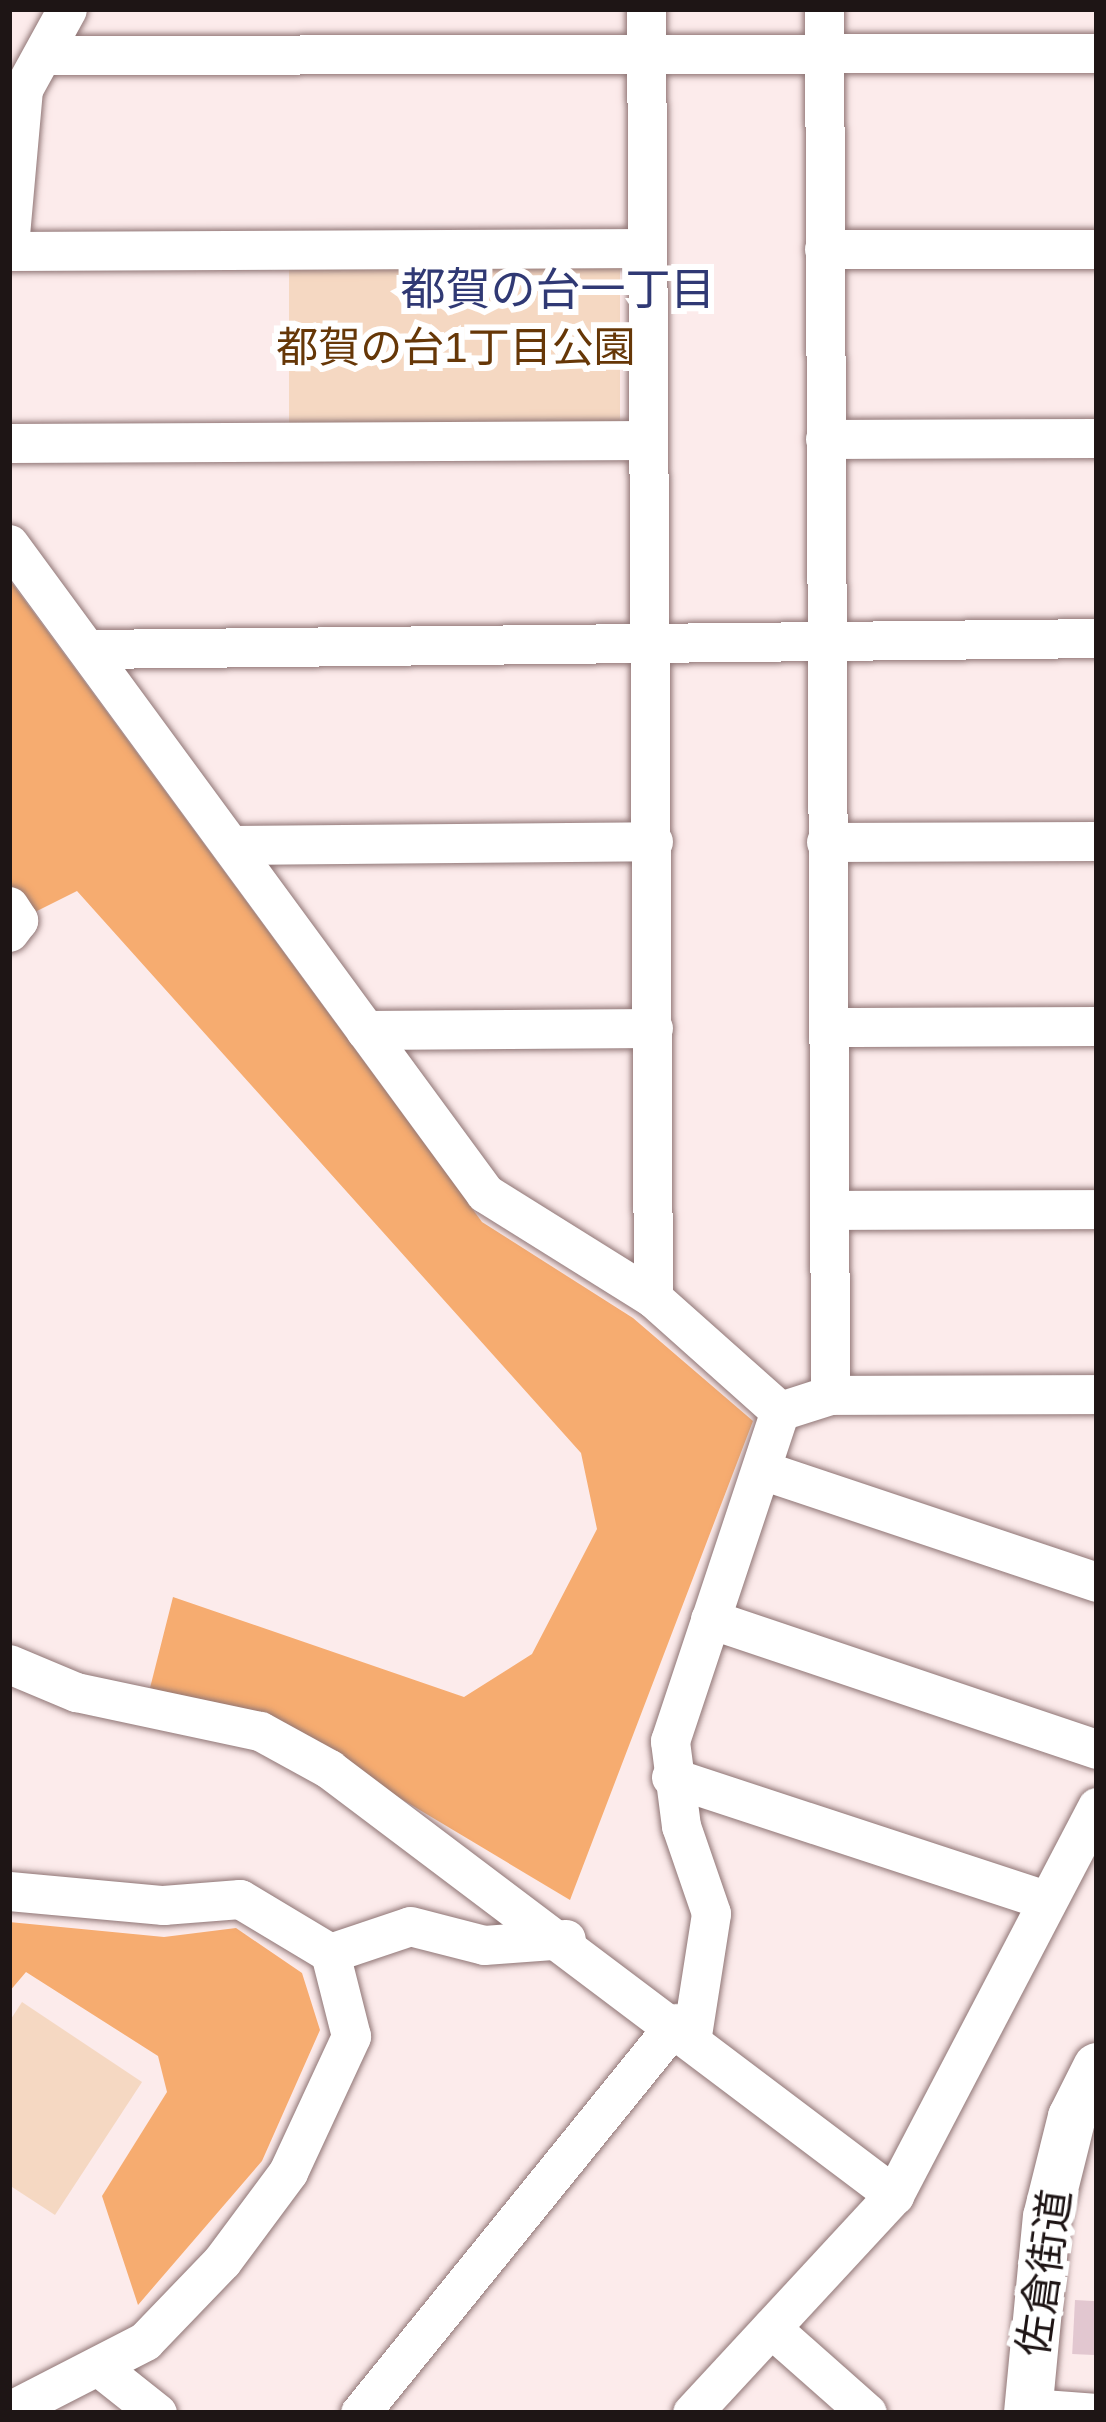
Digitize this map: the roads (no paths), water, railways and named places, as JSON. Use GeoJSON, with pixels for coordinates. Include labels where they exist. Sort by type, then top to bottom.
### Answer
{"type":"FeatureCollection","features":[{"type":"Feature","properties":{"kind":"main road","name":"佐倉街道"},"geometry":{"type":"LineString","coordinates":[[1028,2411],[1046,2217],[1072,2117],[1097,2067]]}},
{"type":"Feature","properties":{"kind":"street"},"geometry":{"type":"LineString","coordinates":[[67,9],[23,89],[9,248],[647,248]]}},
{"type":"Feature","properties":{"kind":"street"},"geometry":{"type":"LineString","coordinates":[[646,9],[653,1298]]}},
{"type":"Feature","properties":{"kind":"street"},"geometry":{"type":"LineString","coordinates":[[824,9],[830,1395]]}},
{"type":"Feature","properties":{"kind":"street"},"geometry":{"type":"LineString","coordinates":[[44,55],[1097,53]]}},
{"type":"Feature","properties":{"kind":"street"},"geometry":{"type":"LineString","coordinates":[[824,249],[1097,248]]}},
{"type":"Feature","properties":{"kind":"street"},"geometry":{"type":"LineString","coordinates":[[825,439],[1097,438]]}},
{"type":"Feature","properties":{"kind":"street"},"geometry":{"type":"LineString","coordinates":[[9,443],[648,440]]}},
{"type":"Feature","properties":{"kind":"street"},"geometry":{"type":"LineString","coordinates":[[9,544],[485,1193],[653,1298],[780,1411]]}},
{"type":"Feature","properties":{"kind":"street"},"geometry":{"type":"LineString","coordinates":[[88,649],[1097,638]]}},
{"type":"Feature","properties":{"kind":"street"},"geometry":{"type":"LineString","coordinates":[[232,845],[652,841]]}},
{"type":"Feature","properties":{"kind":"street"},"geometry":{"type":"LineString","coordinates":[[826,842],[1097,841]]}},
{"type":"Feature","properties":{"kind":"street"},"geometry":{"type":"LineString","coordinates":[[9,906],[18,920],[9,932]]}},
{"type":"Feature","properties":{"kind":"street"},"geometry":{"type":"LineString","coordinates":[[828,1027],[1097,1026]]}},
{"type":"Feature","properties":{"kind":"street"},"geometry":{"type":"LineString","coordinates":[[365,1030],[653,1028]]}},
{"type":"Feature","properties":{"kind":"street"},"geometry":{"type":"LineString","coordinates":[[830,1210],[1097,1208]]}},
{"type":"Feature","properties":{"kind":"street"},"geometry":{"type":"LineString","coordinates":[[780,1411],[830,1395],[1097,1394]]}},
{"type":"Feature","properties":{"kind":"street"},"geometry":{"type":"LineString","coordinates":[[360,2413],[684,2029],[711,1913],[671,1777],[670,1742],[780,1411]]}},
{"type":"Feature","properties":{"kind":"street"},"geometry":{"type":"LineString","coordinates":[[762,1470],[1097,1582]]}},
{"type":"Feature","properties":{"kind":"street"},"geometry":{"type":"LineString","coordinates":[[710,1619],[1097,1749]]}},
{"type":"Feature","properties":{"kind":"street"},"geometry":{"type":"LineString","coordinates":[[9,1664],[76,1692],[260,1731],[328,1768],[566,1939],[894,2195]]}},
{"type":"Feature","properties":{"kind":"street"},"geometry":{"type":"LineString","coordinates":[[671,1777],[1045,1900]]}},
{"type":"Feature","properties":{"kind":"street"},"geometry":{"type":"LineString","coordinates":[[692,2413],[894,2195],[1097,1808]]}},
{"type":"Feature","properties":{"kind":"street"},"geometry":{"type":"LineString","coordinates":[[9,1891],[163,1905],[240,1900],[330,1953],[351,2036],[288,2172],[222,2261],[145,2341],[9,2411]]}},
{"type":"Feature","properties":{"kind":"street"},"geometry":{"type":"LineString","coordinates":[[330,1953],[410,1926],[484,1945],[566,1939]]}},
{"type":"Feature","properties":{"kind":"street"},"geometry":{"type":"LineString","coordinates":[[771,2328],[867,2413]]}},
{"type":"Feature","properties":{"kind":"street"},"geometry":{"type":"LineString","coordinates":[[99,2367],[157,2413]]}},
{"type":"Feature","properties":{"kind":"street"},"geometry":{"type":"LineString","coordinates":[[1028,2411],[1097,2413]]}},
{"type":"Feature","properties":{"kind":"district","name":"都賀の台一丁目"},"geometry":{"type":"Point","coordinates":[558,290]}},
{"type":"Feature","properties":{"kind":"park label","name":"都賀の台1丁目公園"},"geometry":{"type":"Point","coordinates":[456,348]}}]}
